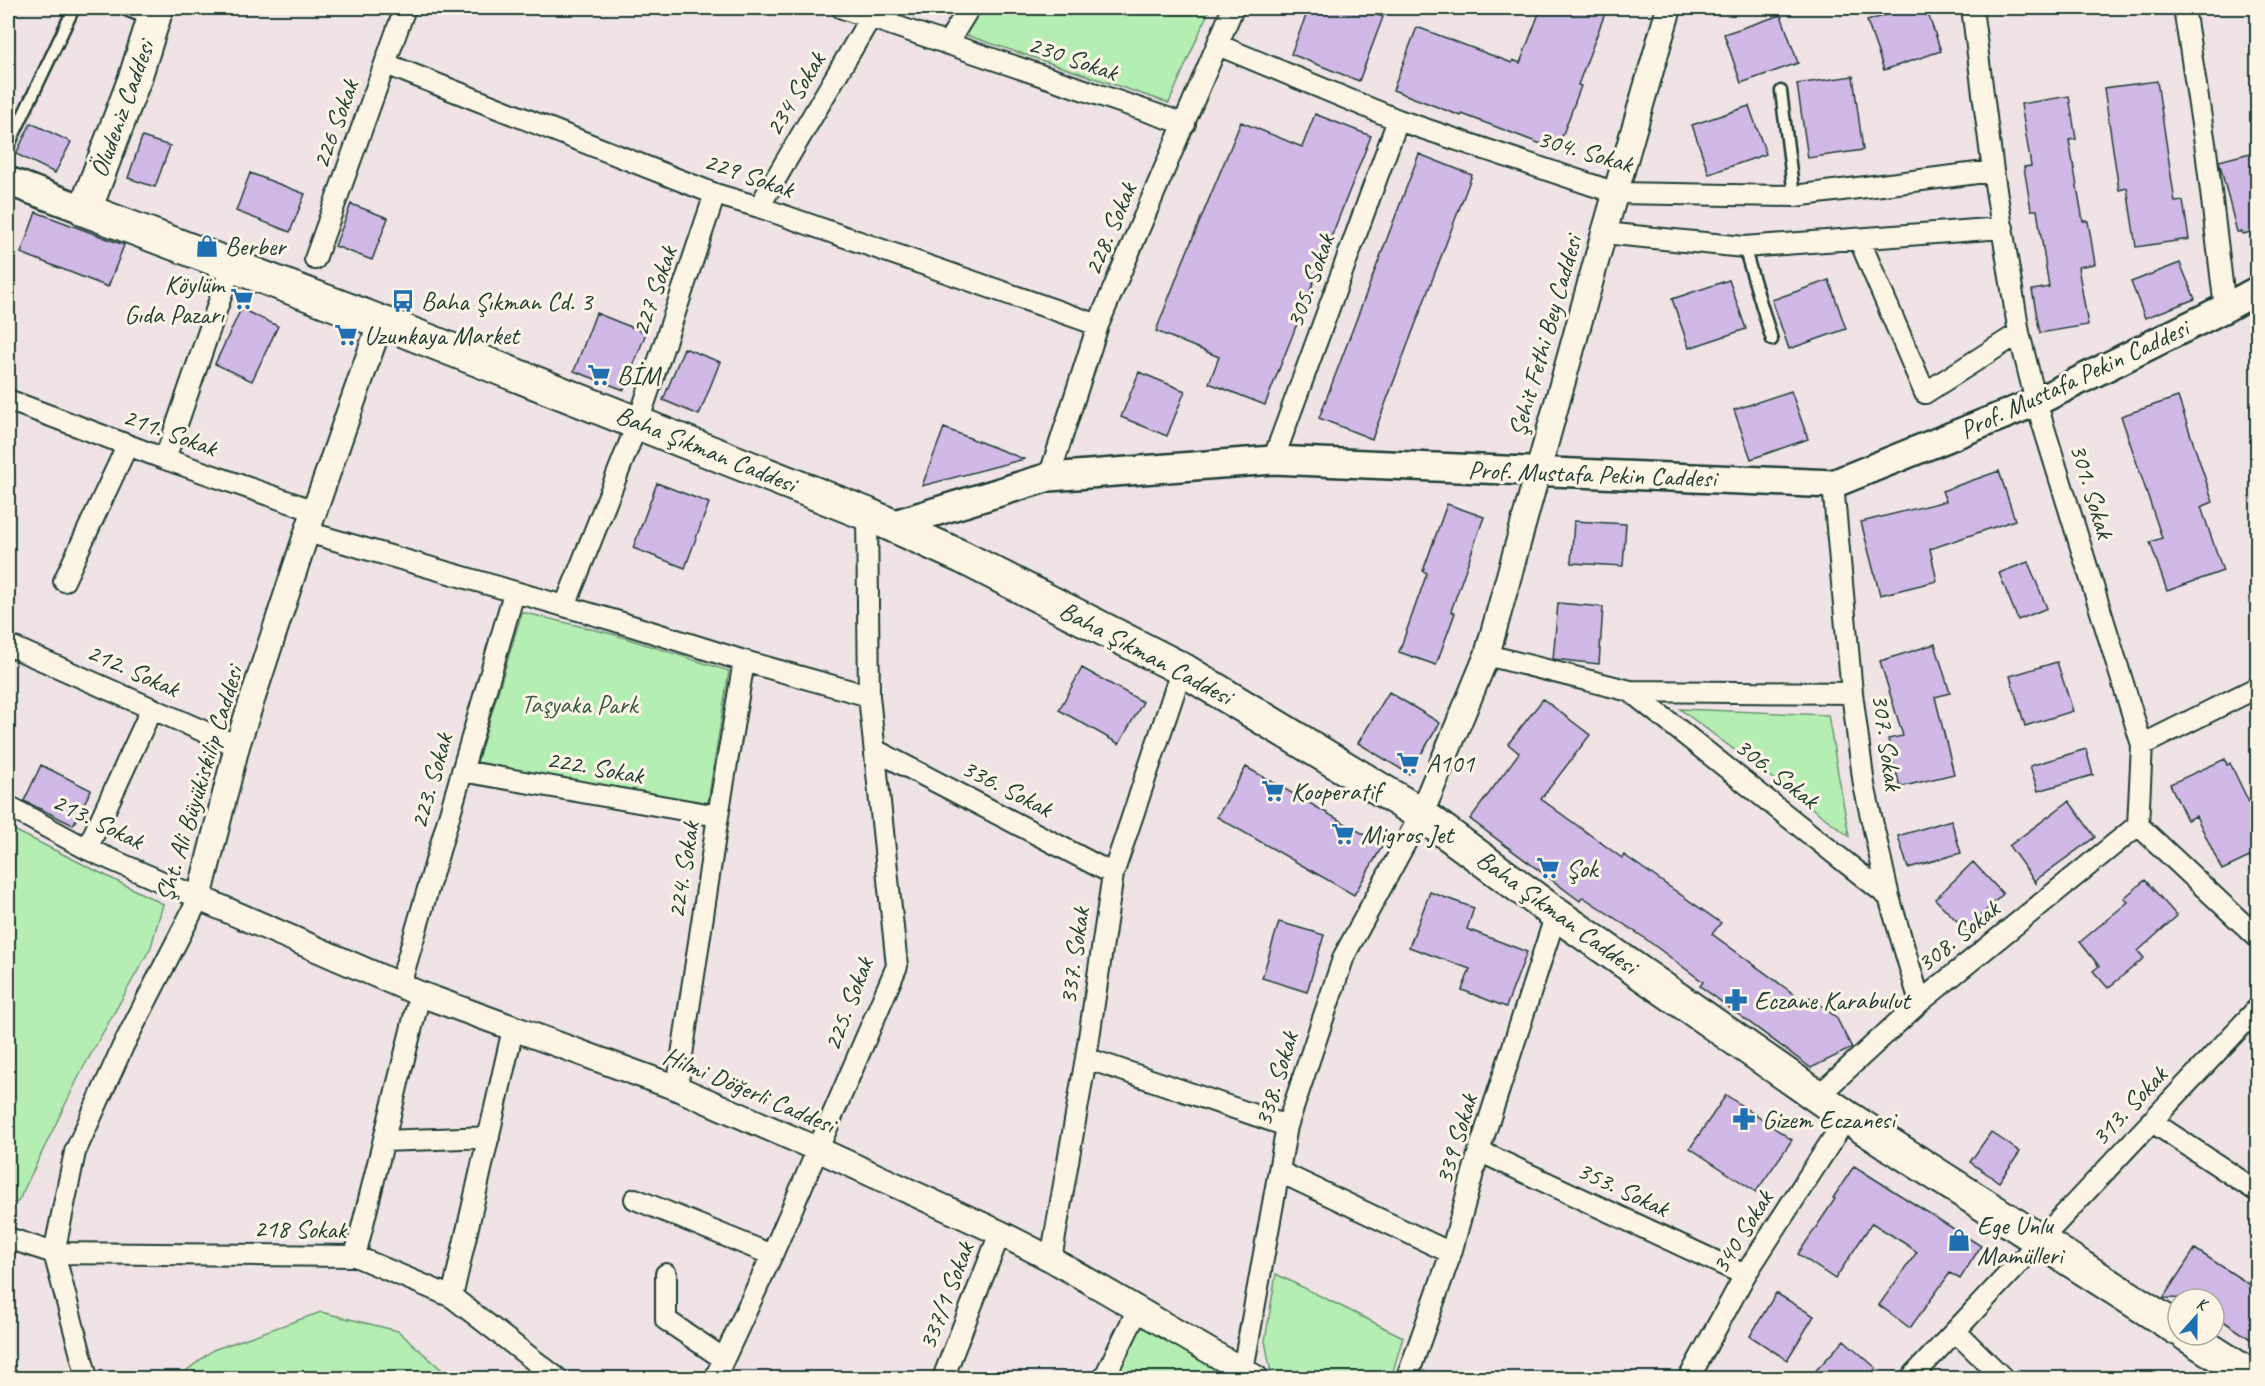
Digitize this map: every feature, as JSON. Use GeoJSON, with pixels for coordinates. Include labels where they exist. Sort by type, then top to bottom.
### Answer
{"type":"FeatureCollection","features":[{"type":"Feature","properties":{"kind":"main road","name":"Öludeniz Caddesi"},"geometry":{"type":"LineString","coordinates":[[85,210],[135,78],[155,14]]}},
{"type":"Feature","properties":{"kind":"main road","name":"Baha Şıkman Caddesi"},"geometry":{"type":"LineString","coordinates":[[8,181],[381,321],[879,520],[962,557],[1182,669],[1421,814],[1556,914],[1847,1117],[2166,1321]]}},
{"type":"Feature","properties":{"kind":"main road","name":"Prof. Mustafa Pekin Caddesi"},"geometry":{"type":"LineString","coordinates":[[879,520],[1049,477],[1273,460],[1833,484],[2036,402],[2258,290]]}},
{"type":"Feature","properties":{"kind":"main road"},"geometry":{"type":"LineString","coordinates":[[2206,1347],[2254,1378]]}},
{"type":"Feature","properties":{"kind":"street","name":"226 Sokak"},"geometry":{"type":"LineString","coordinates":[[315,259],[405,8]]}},
{"type":"Feature","properties":{"kind":"street","name":"230 Sokak"},"geometry":{"type":"LineString","coordinates":[[842,8],[873,13],[947,44],[1185,124]]}},
{"type":"Feature","properties":{"kind":"street"},"geometry":{"type":"LineString","coordinates":[[947,44],[969,8]]}},
{"type":"Feature","properties":{"kind":"street","name":"228. Sokak"},"geometry":{"type":"LineString","coordinates":[[1049,477],[1098,325],[1233,8]]}},
{"type":"Feature","properties":{"kind":"street","name":"Şehit Fethi Bey Caddesi"},"geometry":{"type":"LineString","coordinates":[[1421,814],[1487,655],[1536,473],[1669,8]]}},
{"type":"Feature","properties":{"kind":"street","name":"301. Sokak"},"geometry":{"type":"LineString","coordinates":[[1972,8],[1993,171],[2019,333],[2036,402],[2142,746],[2138,825]]}},
{"type":"Feature","properties":{"kind":"street"},"geometry":{"type":"LineString","coordinates":[[2184,8],[2206,150],[2225,308]]}},
{"type":"Feature","properties":{"kind":"street","name":"234 Sokak"},"geometry":{"type":"LineString","coordinates":[[759,207],[873,13]]}},
{"type":"Feature","properties":{"kind":"street","name":"304. Sokak"},"geometry":{"type":"LineString","coordinates":[[1218,45],[1398,120],[1616,193],[1794,196],[1993,171]]}},
{"type":"Feature","properties":{"kind":"street","name":"229 Sokak"},"geometry":{"type":"LineString","coordinates":[[386,64],[715,194],[759,207],[1098,325]]}},
{"type":"Feature","properties":{"kind":"street","name":"305. Sokak"},"geometry":{"type":"LineString","coordinates":[[1273,460],[1398,120]]}},
{"type":"Feature","properties":{"kind":"street","name":"227 Sokak"},"geometry":{"type":"LineString","coordinates":[[565,606],[638,422],[715,194]]}},
{"type":"Feature","properties":{"kind":"street"},"geometry":{"type":"LineString","coordinates":[[1604,233],[1744,248],[2003,228]]}},
{"type":"Feature","properties":{"kind":"street"},"geometry":{"type":"LineString","coordinates":[[1859,239],[1924,393],[2019,333]]}},
{"type":"Feature","properties":{"kind":"street"},"geometry":{"type":"LineString","coordinates":[[165,459],[232,264]]}},
{"type":"Feature","properties":{"kind":"street","name":"Şht. Ali Büyükiskilip Caddesi"},"geometry":{"type":"LineString","coordinates":[[54,1253],[75,1152],[123,1046],[199,898],[237,746],[311,521],[381,321]]}},
{"type":"Feature","properties":{"kind":"street","name":"211. Sokak"},"geometry":{"type":"LineString","coordinates":[[8,400],[165,459],[311,521],[514,593],[869,696]]}},
{"type":"Feature","properties":{"kind":"street"},"geometry":{"type":"LineString","coordinates":[[64,581],[128,446]]}},
{"type":"Feature","properties":{"kind":"street","name":"307. Sokak"},"geometry":{"type":"LineString","coordinates":[[1833,484],[1852,693],[1864,785],[1889,897],[1920,1002]]}},
{"type":"Feature","properties":{"kind":"street","name":"225. Sokak"},"geometry":{"type":"LineString","coordinates":[[715,1378],[772,1255],[897,966],[869,696],[879,520]]}},
{"type":"Feature","properties":{"kind":"street","name":"223. Sokak"},"geometry":{"type":"LineString","coordinates":[[355,1256],[384,1141],[410,990],[462,771],[514,593]]}},
{"type":"Feature","properties":{"kind":"street","name":"212. Sokak"},"geometry":{"type":"LineString","coordinates":[[8,645],[237,746]]}},
{"type":"Feature","properties":{"kind":"street"},"geometry":{"type":"LineString","coordinates":[[1487,655],[1630,691],[1852,693]]}},
{"type":"Feature","properties":{"kind":"street","name":"224. Sokak"},"geometry":{"type":"LineString","coordinates":[[677,1088],[744,661]]}},
{"type":"Feature","properties":{"kind":"street","name":"337. Sokak"},"geometry":{"type":"LineString","coordinates":[[1051,1259],[1086,1058],[1113,874],[1182,669]]}},
{"type":"Feature","properties":{"kind":"street"},"geometry":{"type":"LineString","coordinates":[[2142,746],[2258,687]]}},
{"type":"Feature","properties":{"kind":"street","name":"306. Sokak"},"geometry":{"type":"LineString","coordinates":[[1630,691],[1889,897]]}},
{"type":"Feature","properties":{"kind":"street"},"geometry":{"type":"LineString","coordinates":[[87,849],[152,708]]}},
{"type":"Feature","properties":{"kind":"street","name":"336. Sokak"},"geometry":{"type":"LineString","coordinates":[[875,750],[1113,874]]}},
{"type":"Feature","properties":{"kind":"street","name":"222. Sokak"},"geometry":{"type":"LineString","coordinates":[[462,771],[718,816]]}},
{"type":"Feature","properties":{"kind":"street","name":"213. Sokak"},"geometry":{"type":"LineString","coordinates":[[8,806],[87,849],[199,898]]}},
{"type":"Feature","properties":{"kind":"street","name":"338. Sokak"},"geometry":{"type":"LineString","coordinates":[[1245,1376],[1287,1126],[1344,956],[1421,814]]}},
{"type":"Feature","properties":{"kind":"street"},"geometry":{"type":"LineString","coordinates":[[2138,825],[2258,939]]}},
{"type":"Feature","properties":{"kind":"street","name":"308. Sokak"},"geometry":{"type":"LineString","coordinates":[[1818,1096],[1920,1002],[2138,825]]}},
{"type":"Feature","properties":{"kind":"street","name":"Hilmi Döğerli Caddesi"},"geometry":{"type":"LineString","coordinates":[[199,898],[410,990],[677,1088],[817,1149],[1000,1233],[1051,1259],[1245,1376]]}},
{"type":"Feature","properties":{"kind":"street","name":"339 Sokak"},"geometry":{"type":"LineString","coordinates":[[1407,1378],[1451,1253],[1479,1151],[1556,914]]}},
{"type":"Feature","properties":{"kind":"street","name":"313. Sokak"},"geometry":{"type":"LineString","coordinates":[[1911,1378],[2042,1241],[2258,1008]]}},
{"type":"Feature","properties":{"kind":"street"},"geometry":{"type":"LineString","coordinates":[[452,1297],[513,1029]]}},
{"type":"Feature","properties":{"kind":"street"},"geometry":{"type":"LineString","coordinates":[[1086,1058],[1287,1126]]}},
{"type":"Feature","properties":{"kind":"street","name":"340 Sokak"},"geometry":{"type":"LineString","coordinates":[[1689,1378],[1745,1275],[1847,1117]]}},
{"type":"Feature","properties":{"kind":"street"},"geometry":{"type":"LineString","coordinates":[[2151,1121],[2258,1192]]}},
{"type":"Feature","properties":{"kind":"street"},"geometry":{"type":"LineString","coordinates":[[384,1141],[489,1137]]}},
{"type":"Feature","properties":{"kind":"street","name":"353. Sokak"},"geometry":{"type":"LineString","coordinates":[[1479,1151],[1745,1275]]}},
{"type":"Feature","properties":{"kind":"street"},"geometry":{"type":"LineString","coordinates":[[1280,1172],[1451,1253]]}},
{"type":"Feature","properties":{"kind":"street"},"geometry":{"type":"LineString","coordinates":[[635,1199],[772,1255]]}},
{"type":"Feature","properties":{"kind":"street","name":"337/1 Sokak"},"geometry":{"type":"LineString","coordinates":[[943,1378],[1000,1233]]}},
{"type":"Feature","properties":{"kind":"street","name":"218 Sokak"},"geometry":{"type":"LineString","coordinates":[[8,1238],[54,1253],[355,1256],[452,1297],[557,1378]]}},
{"type":"Feature","properties":{"kind":"street"},"geometry":{"type":"LineString","coordinates":[[54,1253],[87,1378]]}},
{"type":"Feature","properties":{"kind":"street"},"geometry":{"type":"LineString","coordinates":[[666,1274],[666,1320],[724,1359]]}},
{"type":"Feature","properties":{"kind":"street"},"geometry":{"type":"LineString","coordinates":[[1104,1378],[1137,1311]]}},
{"type":"Feature","properties":{"kind":"street"},"geometry":{"type":"LineString","coordinates":[[1956,1331],[2003,1378]]}},
{"type":"Feature","properties":{"kind":"lane"},"geometry":{"type":"LineString","coordinates":[[8,147],[74,8]]}},
{"type":"Feature","properties":{"kind":"lane"},"geometry":{"type":"LineString","coordinates":[[121,8],[155,14]]}},
{"type":"Feature","properties":{"kind":"lane"},"geometry":{"type":"LineString","coordinates":[[1781,91],[1794,196]]}},
{"type":"Feature","properties":{"kind":"lane"},"geometry":{"type":"LineString","coordinates":[[1744,248],[1772,340]]}},
{"type":"Feature","properties":{"kind":"green space"},"geometry":{"type":"Polygon","coordinates":[[[981,8],[1210,8],[1169,103],[966,35],[981,8]]]}},
{"type":"Feature","properties":{"kind":"green space","name":"Taşyaka Park"},"geometry":{"type":"Polygon","coordinates":[[[522,612],[616,635],[729,671],[707,807],[477,762],[522,612]]]}},
{"type":"Feature","properties":{"kind":"green space"},"geometry":{"type":"Polygon","coordinates":[[[1680,709],[1828,715],[1849,836],[1680,709]]]}},
{"type":"Feature","properties":{"kind":"green space"},"geometry":{"type":"Polygon","coordinates":[[[8,827],[163,904],[151,947],[82,1070],[18,1202],[8,1205],[8,827]]]}},
{"type":"Feature","properties":{"kind":"green space"},"geometry":{"type":"Polygon","coordinates":[[[1276,1274],[1403,1337],[1391,1378],[1272,1378],[1265,1341],[1276,1274]]]}},
{"type":"Feature","properties":{"kind":"green space"},"geometry":{"type":"Polygon","coordinates":[[[1137,1311],[1237,1378],[1104,1378],[1137,1311]]]}},
{"type":"Feature","properties":{"kind":"green space"},"geometry":{"type":"Polygon","coordinates":[[[321,1312],[398,1331],[451,1378],[177,1378],[213,1350],[321,1312]]]}},
{"type":"Feature","properties":{"kind":"building"},"geometry":{"type":"Polygon","coordinates":[[[1309,8],[1358,8],[1383,17],[1359,81],[1291,54],[1309,8]]]}},
{"type":"Feature","properties":{"kind":"building"},"geometry":{"type":"Polygon","coordinates":[[[1541,8],[1607,8],[1557,150],[1393,90],[1417,27],[1512,63],[1513,60],[1520,63],[1541,8]]]}},
{"type":"Feature","properties":{"kind":"building"},"geometry":{"type":"Polygon","coordinates":[[[1908,8],[1926,8],[1941,51],[1884,70],[1867,21],[1908,8]]]}},
{"type":"Feature","properties":{"kind":"building"},"geometry":{"type":"Polygon","coordinates":[[[1781,15],[1798,63],[1741,83],[1724,34],[1781,15]]]}},
{"type":"Feature","properties":{"kind":"building"},"geometry":{"type":"Polygon","coordinates":[[[1853,76],[1863,150],[1808,158],[1797,84],[1853,76]]]}},
{"type":"Feature","properties":{"kind":"building"},"geometry":{"type":"Polygon","coordinates":[[[2157,81],[2175,202],[2183,201],[2189,239],[2136,247],[2127,188],[2119,190],[2104,88],[2157,81]]]}},
{"type":"Feature","properties":{"kind":"building"},"geometry":{"type":"Polygon","coordinates":[[[2069,96],[2076,139],[2069,140],[2083,221],[2088,221],[2095,264],[2078,267],[2088,325],[2040,333],[2032,290],[2049,287],[2037,210],[2031,210],[2024,167],[2031,166],[2021,104],[2069,96]]]}},
{"type":"Feature","properties":{"kind":"building"},"geometry":{"type":"Polygon","coordinates":[[[1749,106],[1766,154],[1709,174],[1692,125],[1749,106]]]}},
{"type":"Feature","properties":{"kind":"building"},"geometry":{"type":"Polygon","coordinates":[[[1315,114],[1371,136],[1265,405],[1209,383],[1219,357],[1156,331],[1241,122],[1302,147],[1315,114]]]}},
{"type":"Feature","properties":{"kind":"building"},"geometry":{"type":"Polygon","coordinates":[[[31,123],[71,142],[55,173],[16,154],[31,123]]]}},
{"type":"Feature","properties":{"kind":"building"},"geometry":{"type":"Polygon","coordinates":[[[142,137],[170,146],[155,187],[128,178],[142,137]]]}},
{"type":"Feature","properties":{"kind":"building"},"geometry":{"type":"Polygon","coordinates":[[[2258,151],[2258,230],[2243,234],[2237,232],[2219,161],[2258,151]]]}},
{"type":"Feature","properties":{"kind":"building"},"geometry":{"type":"Polygon","coordinates":[[[1419,154],[1472,175],[1372,439],[1319,418],[1419,154]]]}},
{"type":"Feature","properties":{"kind":"building"},"geometry":{"type":"Polygon","coordinates":[[[250,173],[305,194],[290,232],[236,211],[250,173]]]}},
{"type":"Feature","properties":{"kind":"building"},"geometry":{"type":"Polygon","coordinates":[[[351,204],[388,218],[372,260],[335,246],[351,204]]]}},
{"type":"Feature","properties":{"kind":"building"},"geometry":{"type":"Polygon","coordinates":[[[36,212],[124,245],[108,287],[21,253],[36,212]]]}},
{"type":"Feature","properties":{"kind":"building"},"geometry":{"type":"Polygon","coordinates":[[[2180,263],[2195,299],[2145,318],[2131,282],[2180,263]]]}},
{"type":"Feature","properties":{"kind":"building"},"geometry":{"type":"Polygon","coordinates":[[[1729,280],[1746,329],[1689,348],[1672,299],[1729,280]]]}},
{"type":"Feature","properties":{"kind":"building"},"geometry":{"type":"Polygon","coordinates":[[[1829,280],[1846,329],[1789,349],[1772,300],[1829,280]]]}},
{"type":"Feature","properties":{"kind":"building"},"geometry":{"type":"Polygon","coordinates":[[[241,309],[278,326],[252,381],[215,364],[241,309]]]}},
{"type":"Feature","properties":{"kind":"building"},"geometry":{"type":"Polygon","coordinates":[[[596,313],[646,333],[624,390],[574,371],[596,313]]]}},
{"type":"Feature","properties":{"kind":"building"},"geometry":{"type":"Polygon","coordinates":[[[684,348],[720,362],[699,415],[663,400],[684,348]]]}},
{"type":"Feature","properties":{"kind":"building"},"geometry":{"type":"Polygon","coordinates":[[[1139,372],[1185,391],[1167,436],[1121,417],[1139,372]]]}},
{"type":"Feature","properties":{"kind":"building"},"geometry":{"type":"Polygon","coordinates":[[[1791,391],[1808,439],[1751,459],[1734,410],[1791,391]]]}},
{"type":"Feature","properties":{"kind":"building"},"geometry":{"type":"Polygon","coordinates":[[[2178,397],[2213,502],[2201,507],[2223,571],[2167,591],[2150,542],[2162,538],[2121,416],[2178,397]]]}},
{"type":"Feature","properties":{"kind":"building"},"geometry":{"type":"Polygon","coordinates":[[[944,428],[1024,459],[922,486],[944,428]]]}},
{"type":"Feature","properties":{"kind":"building"},"geometry":{"type":"Polygon","coordinates":[[[1999,471],[2015,520],[1930,549],[1937,581],[1880,595],[1861,522],[1946,501],[1942,491],[1999,471]]]}},
{"type":"Feature","properties":{"kind":"building"},"geometry":{"type":"Polygon","coordinates":[[[657,483],[709,503],[685,568],[633,548],[657,483]]]}},
{"type":"Feature","properties":{"kind":"building"},"geometry":{"type":"Polygon","coordinates":[[[1447,504],[1484,517],[1451,611],[1455,613],[1436,665],[1399,652],[1427,573],[1423,571],[1447,504]]]}},
{"type":"Feature","properties":{"kind":"building"},"geometry":{"type":"Polygon","coordinates":[[[1574,521],[1626,524],[1623,566],[1571,563],[1574,521]]]}},
{"type":"Feature","properties":{"kind":"building"},"geometry":{"type":"Polygon","coordinates":[[[2028,562],[2047,608],[2018,620],[1999,573],[2028,562]]]}},
{"type":"Feature","properties":{"kind":"building"},"geometry":{"type":"Polygon","coordinates":[[[1558,603],[1603,607],[1599,664],[1553,659],[1558,603]]]}},
{"type":"Feature","properties":{"kind":"building"},"geometry":{"type":"Polygon","coordinates":[[[1935,644],[1950,693],[1935,697],[1954,774],[1900,787],[1888,739],[1903,736],[1880,661],[1935,644]]]}},
{"type":"Feature","properties":{"kind":"building"},"geometry":{"type":"Polygon","coordinates":[[[2057,662],[2073,711],[2025,726],[2010,676],[2057,662]]]}},
{"type":"Feature","properties":{"kind":"building"},"geometry":{"type":"Polygon","coordinates":[[[1082,668],[1143,702],[1119,744],[1059,710],[1082,668]]]}},
{"type":"Feature","properties":{"kind":"building"},"geometry":{"type":"Polygon","coordinates":[[[1389,692],[1440,723],[1409,774],[1358,743],[1389,692]]]}},
{"type":"Feature","properties":{"kind":"building"},"geometry":{"type":"Polygon","coordinates":[[[1543,699],[1590,735],[1541,799],[1622,858],[1624,855],[1721,923],[1712,934],[1806,1003],[1810,997],[1836,1017],[1852,1048],[1811,1068],[1700,986],[1703,982],[1643,937],[1583,897],[1580,901],[1470,819],[1519,753],[1508,744],[1543,699]]]}},
{"type":"Feature","properties":{"kind":"building"},"geometry":{"type":"Polygon","coordinates":[[[2086,749],[2093,775],[2038,791],[2030,766],[2086,749]]]}},
{"type":"Feature","properties":{"kind":"building"},"geometry":{"type":"Polygon","coordinates":[[[2225,759],[2227,765],[2230,763],[2258,821],[2258,853],[2222,870],[2196,816],[2187,820],[2170,784],[2225,759]]]}},
{"type":"Feature","properties":{"kind":"building"},"geometry":{"type":"Polygon","coordinates":[[[41,765],[91,790],[73,825],[24,801],[41,765]]]}},
{"type":"Feature","properties":{"kind":"building"},"geometry":{"type":"Polygon","coordinates":[[[1246,767],[1383,845],[1354,895],[1217,817],[1246,767]]]}},
{"type":"Feature","properties":{"kind":"building"},"geometry":{"type":"Polygon","coordinates":[[[2069,801],[2095,837],[2036,880],[2036,883],[2009,846],[2069,801]]]}},
{"type":"Feature","properties":{"kind":"building"},"geometry":{"type":"Polygon","coordinates":[[[1951,820],[1961,853],[1908,868],[1898,836],[1951,820]]]}},
{"type":"Feature","properties":{"kind":"building"},"geometry":{"type":"Polygon","coordinates":[[[1973,862],[2003,894],[1966,930],[1935,899],[1973,862]]]}},
{"type":"Feature","properties":{"kind":"building"},"geometry":{"type":"Polygon","coordinates":[[[2145,880],[2177,916],[2138,951],[2144,958],[2108,988],[2093,971],[2099,966],[2080,942],[2128,902],[2124,898],[2145,880]]]}},
{"type":"Feature","properties":{"kind":"building"},"geometry":{"type":"Polygon","coordinates":[[[1430,892],[1474,908],[1467,929],[1527,952],[1506,1007],[1462,990],[1470,969],[1409,947],[1430,892]]]}},
{"type":"Feature","properties":{"kind":"building"},"geometry":{"type":"Polygon","coordinates":[[[1279,922],[1324,935],[1307,992],[1262,978],[1279,922]]]}},
{"type":"Feature","properties":{"kind":"building"},"geometry":{"type":"Polygon","coordinates":[[[1726,1095],[1792,1140],[1756,1192],[1690,1148],[1726,1095]]]}},
{"type":"Feature","properties":{"kind":"building"},"geometry":{"type":"Polygon","coordinates":[[[1991,1132],[2020,1152],[1999,1182],[1970,1162],[1991,1132]]]}},
{"type":"Feature","properties":{"kind":"building"},"geometry":{"type":"Polygon","coordinates":[[[1854,1166],[1981,1246],[1960,1279],[1950,1273],[1910,1328],[1879,1305],[1917,1252],[1904,1243],[1872,1223],[1835,1279],[1798,1254],[1854,1166]]]}},
{"type":"Feature","properties":{"kind":"building"},"geometry":{"type":"Polygon","coordinates":[[[2195,1249],[2258,1290],[2258,1344],[2226,1323],[2226,1287],[2170,1287],[2195,1249]]]}},
{"type":"Feature","properties":{"kind":"building"},"geometry":{"type":"Polygon","coordinates":[[[1776,1293],[1814,1316],[1787,1360],[1750,1336],[1776,1293]]]}},
{"type":"Feature","properties":{"kind":"building"},"geometry":{"type":"Polygon","coordinates":[[[1844,1340],[1876,1368],[1867,1378],[1809,1378],[1844,1340]]]}},
{"type":"Feature","properties":{"kind":"place","name":"Berber"},"geometry":{"type":"Point","coordinates":[207,246]}},
{"type":"Feature","properties":{"kind":"place","name":"Köylüm Gıda Pazarı"},"geometry":{"type":"Point","coordinates":[242,299]}},
{"type":"Feature","properties":{"kind":"place","name":"Baha Şıkman Cd. 3"},"geometry":{"type":"Point","coordinates":[403,301]}},
{"type":"Feature","properties":{"kind":"place","name":"Uzunkaya Market"},"geometry":{"type":"Point","coordinates":[346,335]}},
{"type":"Feature","properties":{"kind":"place","name":"BİM"},"geometry":{"type":"Point","coordinates":[599,375]}},
{"type":"Feature","properties":{"kind":"place","name":"A101"},"geometry":{"type":"Point","coordinates":[1408,763]}},
{"type":"Feature","properties":{"kind":"place","name":"Kooperatif"},"geometry":{"type":"Point","coordinates":[1273,791]}},
{"type":"Feature","properties":{"kind":"place","name":"Migros Jet"},"geometry":{"type":"Point","coordinates":[1343,834]}},
{"type":"Feature","properties":{"kind":"place","name":"Şok"},"geometry":{"type":"Point","coordinates":[1548,868]}},
{"type":"Feature","properties":{"kind":"place","name":"Eczane Karabulut"},"geometry":{"type":"Point","coordinates":[1736,1000]}},
{"type":"Feature","properties":{"kind":"place","name":"Gizem Eczanesi"},"geometry":{"type":"Point","coordinates":[1744,1119]}},
{"type":"Feature","properties":{"kind":"place","name":"Ege Unlu Mamülleri"},"geometry":{"type":"Point","coordinates":[1959,1240]}}]}
